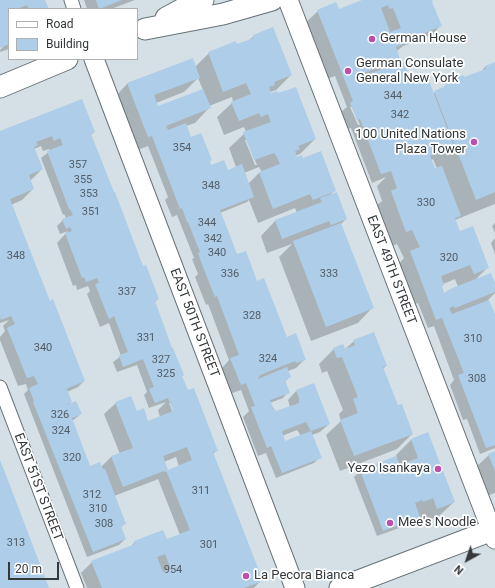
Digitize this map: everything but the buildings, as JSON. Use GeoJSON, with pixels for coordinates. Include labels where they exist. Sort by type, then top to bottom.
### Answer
{"type":"FeatureCollection","features":[{"type":"Feature","properties":{"kind":"main road"},"geometry":{"type":"LineString","coordinates":[[141,31],[188,6],[204,0]]}},
{"type":"Feature","properties":{"kind":"main road"},"geometry":{"type":"LineString","coordinates":[[141,31],[223,14],[272,0]]}},
{"type":"Feature","properties":{"kind":"main road","name":"EAST 49TH STREET"},"geometry":{"type":"LineString","coordinates":[[288,0],[494,533]]}},
{"type":"Feature","properties":{"kind":"main road"},"geometry":{"type":"LineString","coordinates":[[0,87],[65,60]]}},
{"type":"Feature","properties":{"kind":"main road","name":"EAST 50TH STREET"},"geometry":{"type":"LineString","coordinates":[[94,60],[295,588]]}},
{"type":"Feature","properties":{"kind":"main road"},"geometry":{"type":"LineString","coordinates":[[340,588],[494,533]]}},
{"type":"Feature","properties":{"kind":"street","name":"EAST 51ST STREET"},"geometry":{"type":"LineString","coordinates":[[0,387],[76,588]]}},
{"type":"Feature","properties":{"kind":"place","name":"German House"},"geometry":{"type":"Point","coordinates":[372,39]}},
{"type":"Feature","properties":{"kind":"place","name":"German Consulate General New York"},"geometry":{"type":"Point","coordinates":[348,71]}},
{"type":"Feature","properties":{"kind":"place","name":"100 United Nations Plaza Tower"},"geometry":{"type":"Point","coordinates":[474,142]}},
{"type":"Feature","properties":{"kind":"place","name":"Yezo Isankaya"},"geometry":{"type":"Point","coordinates":[438,469]}},
{"type":"Feature","properties":{"kind":"place","name":"Mee's Noodle"},"geometry":{"type":"Point","coordinates":[390,523]}},
{"type":"Feature","properties":{"kind":"place","name":"La Pecora Bianca"},"geometry":{"type":"Point","coordinates":[246,576]}}]}
